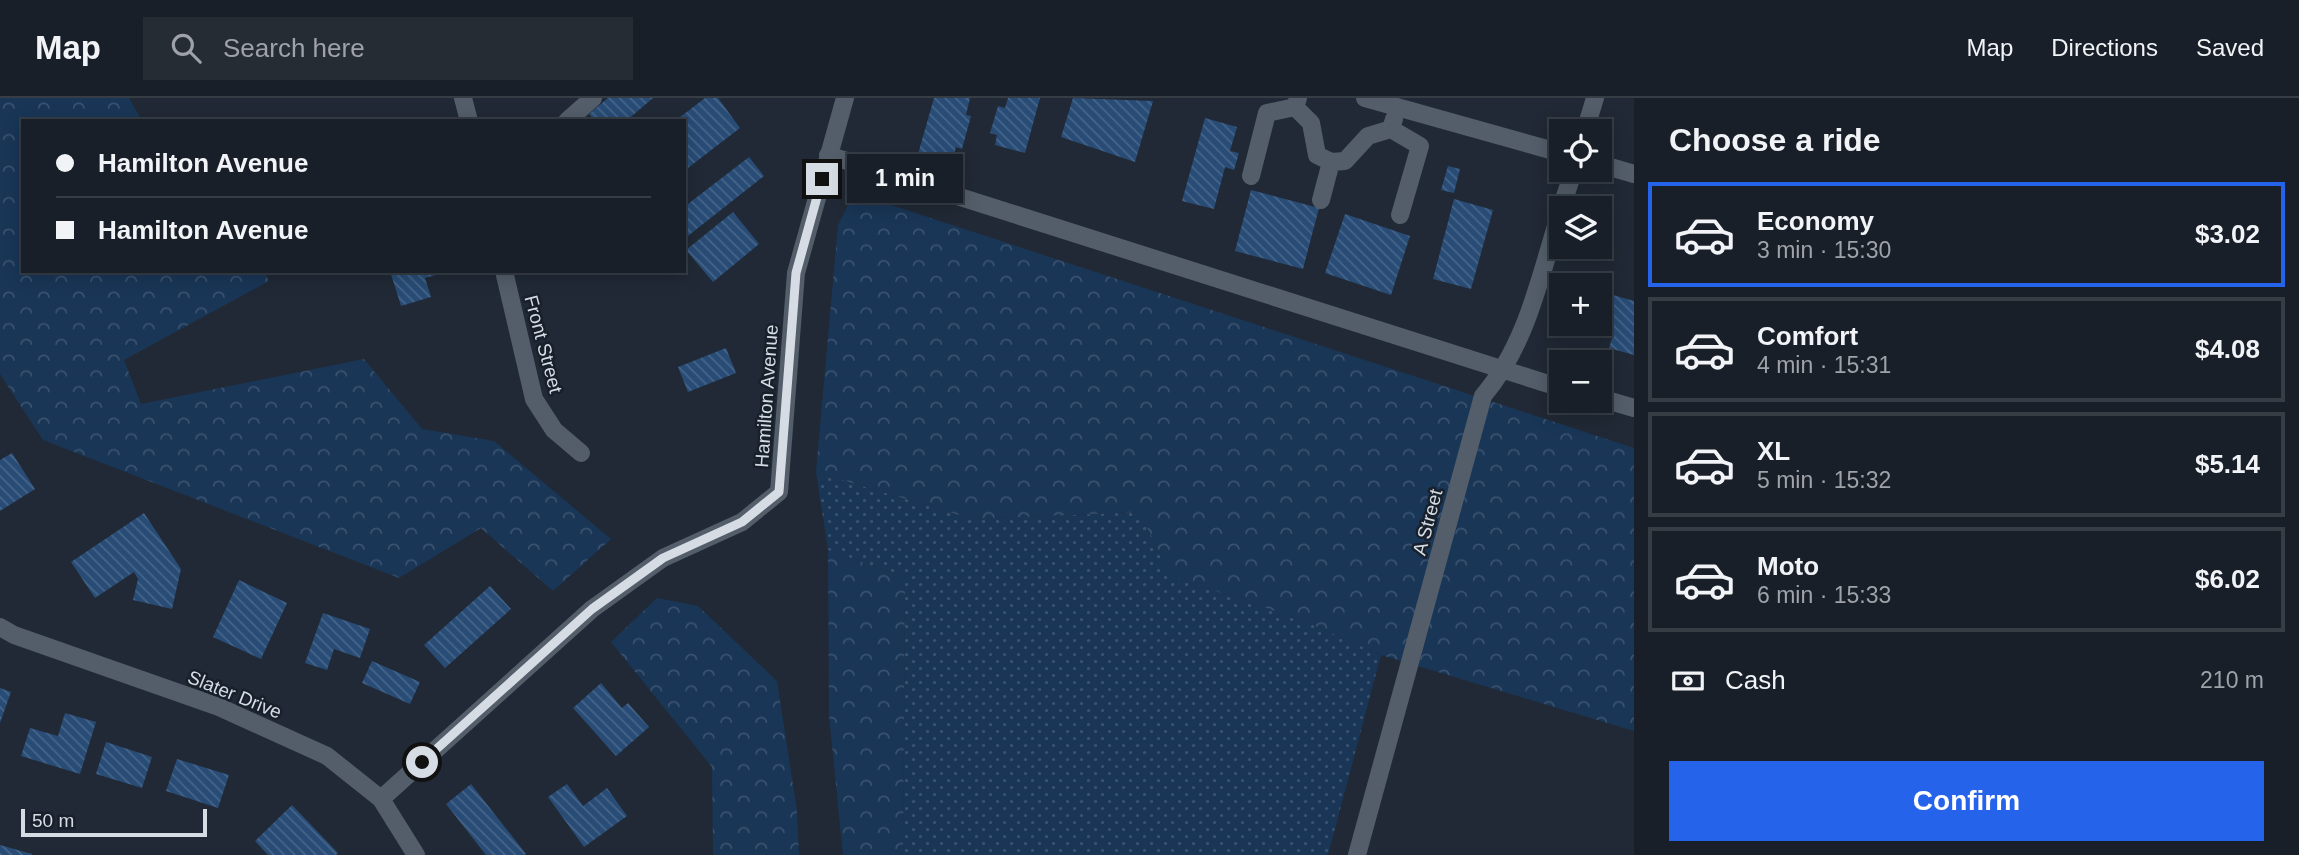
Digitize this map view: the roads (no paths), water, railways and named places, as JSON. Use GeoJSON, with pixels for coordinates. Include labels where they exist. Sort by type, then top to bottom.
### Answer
{"type":"FeatureCollection","features":[{"type":"Feature","properties":{"kind":"street"},"geometry":{"type":"LineString","coordinates":[[463,98],[468,119]]}},
{"type":"Feature","properties":{"kind":"street"},"geometry":{"type":"LineString","coordinates":[[569,119],[593,98]]}},
{"type":"Feature","properties":{"kind":"street","name":"Hamilton Avenue"},"geometry":{"type":"LineString","coordinates":[[381,799],[592,609],[663,558],[742,522],[779,492],[796,273],[845,98]]}},
{"type":"Feature","properties":{"kind":"street"},"geometry":{"type":"LineString","coordinates":[[1365,98],[1549,150]]}},
{"type":"Feature","properties":{"kind":"street"},"geometry":{"type":"LineString","coordinates":[[1589,119],[1595,98]]}},
{"type":"Feature","properties":{"kind":"street"},"geometry":{"type":"LineString","coordinates":[[1251,176],[1267,113],[1297,103],[1311,122],[1317,155],[1331,162],[1345,161],[1368,136],[1391,129],[1420,146],[1401,215]]}},
{"type":"Feature","properties":{"kind":"street"},"geometry":{"type":"LineString","coordinates":[[1391,129],[1398,107]]}},
{"type":"Feature","properties":{"kind":"street"},"geometry":{"type":"LineString","coordinates":[[828,155],[1549,385]]}},
{"type":"Feature","properties":{"kind":"street"},"geometry":{"type":"LineString","coordinates":[[1321,200],[1331,162]]}},
{"type":"Feature","properties":{"kind":"street"},"geometry":{"type":"LineString","coordinates":[[1612,168],[1634,174]]}},
{"type":"Feature","properties":{"kind":"street","name":"A Street"},"geometry":{"type":"LineString","coordinates":[[1357,855],[1483,396],[1504,372],[1518,347],[1549,248]]}},
{"type":"Feature","properties":{"kind":"street","name":"Front Street"},"geometry":{"type":"LineString","coordinates":[[504,273],[534,399],[554,430],[581,453]]}},
{"type":"Feature","properties":{"kind":"street"},"geometry":{"type":"LineString","coordinates":[[1612,402],[1634,408]]}},
{"type":"Feature","properties":{"kind":"street","name":"Slater Drive"},"geometry":{"type":"LineString","coordinates":[[0,627],[14,635],[231,713],[327,756],[381,799],[416,855]]}}]}
